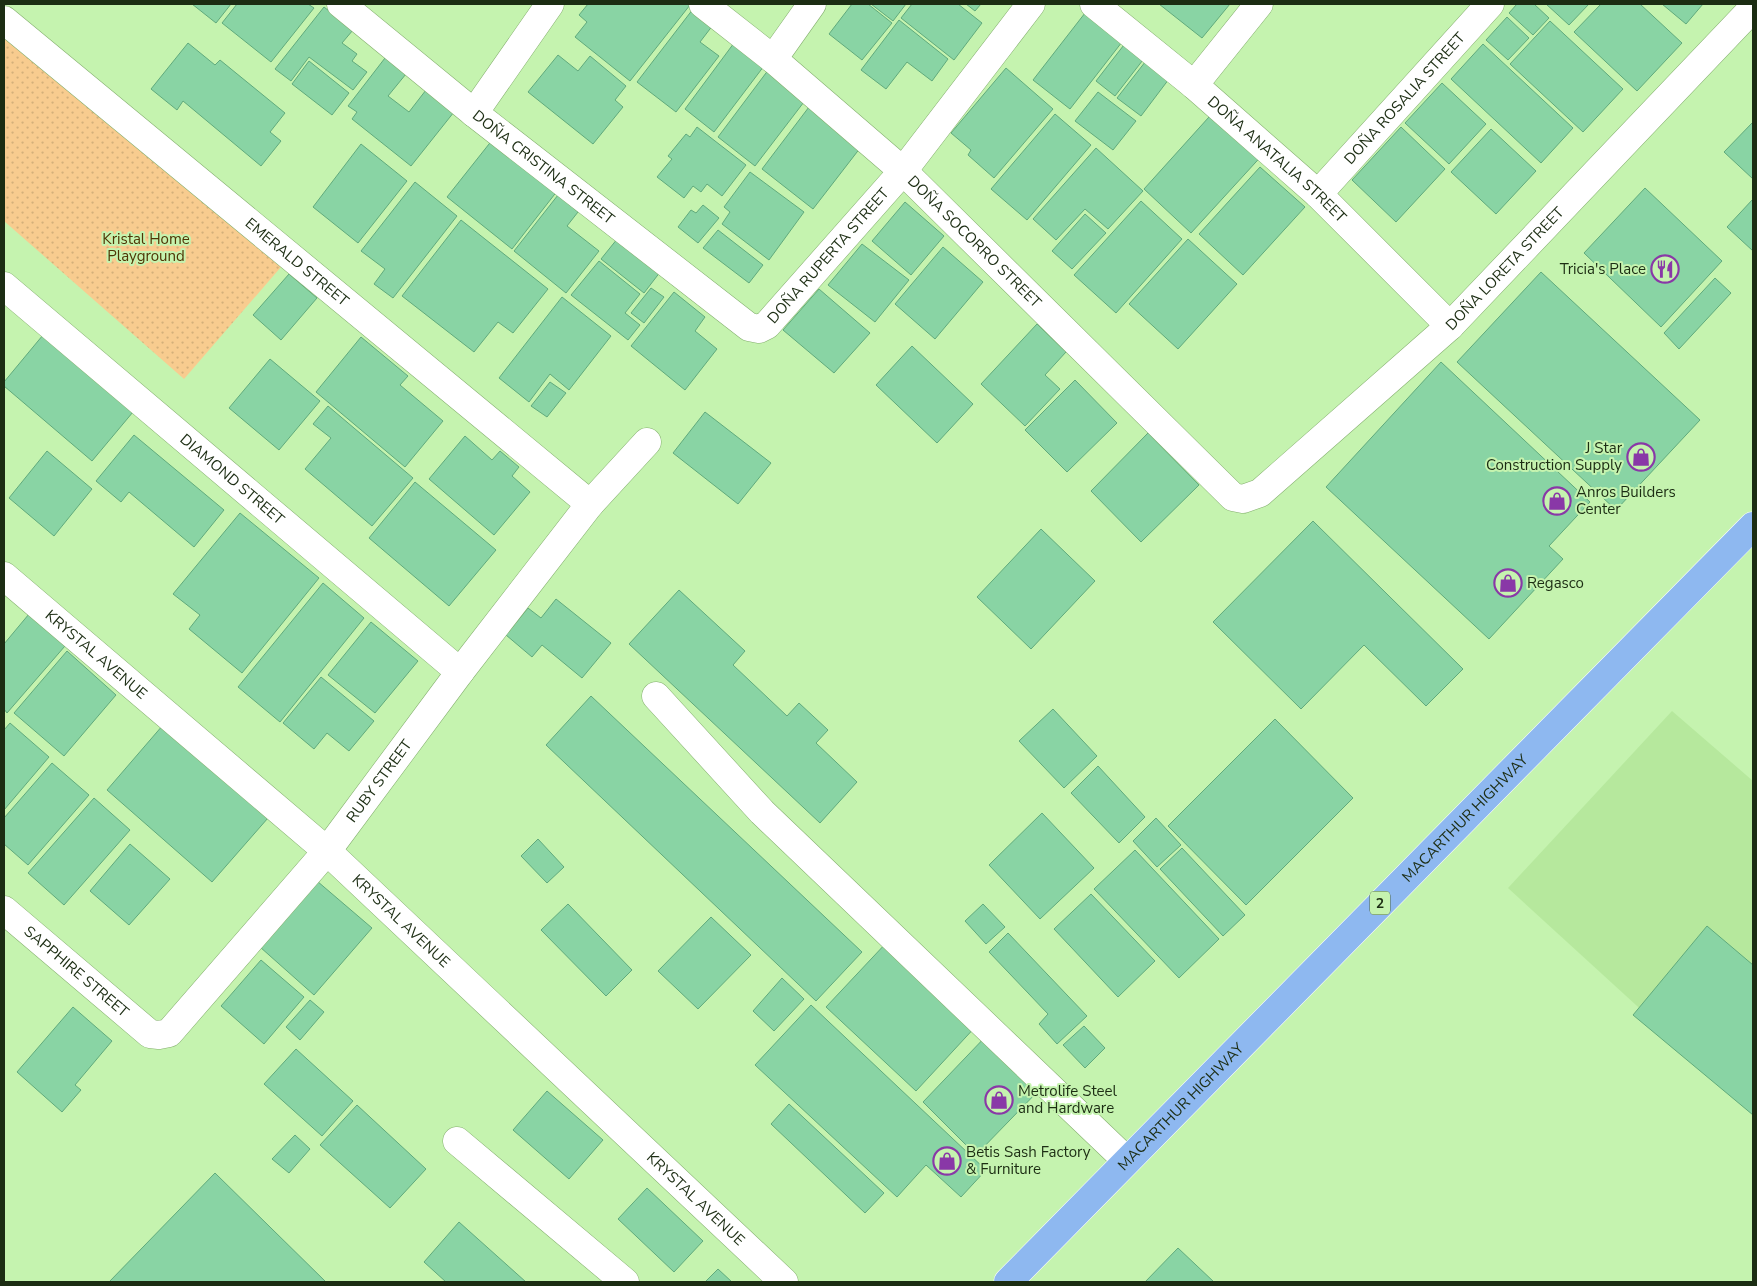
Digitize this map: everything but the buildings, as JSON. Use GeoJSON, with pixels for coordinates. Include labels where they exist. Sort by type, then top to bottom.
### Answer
{"type":"FeatureCollection","features":[{"type":"Feature","properties":{"kind":"highway","name":"MACARTHUR HIGHWAY"},"geometry":{"type":"LineString","coordinates":[[1013,1281],[1126,1160],[1753,526]]}},
{"type":"Feature","properties":{"kind":"street","name":"DOÑA CRISTINA STREET"},"geometry":{"type":"LineString","coordinates":[[341,4],[474,113],[749,327]]}},
{"type":"Feature","properties":{"kind":"street"},"geometry":{"type":"LineString","coordinates":[[474,113],[550,4]]}},
{"type":"Feature","properties":{"kind":"street","name":"DOÑA SOCORRO STREET"},"geometry":{"type":"LineString","coordinates":[[703,4],[773,59],[903,171],[1233,496]]}},
{"type":"Feature","properties":{"kind":"street"},"geometry":{"type":"LineString","coordinates":[[773,59],[812,4]]}},
{"type":"Feature","properties":{"kind":"street","name":"DOÑA RUPERTA STREET"},"geometry":{"type":"LineString","coordinates":[[749,327],[759,329],[767,325],[903,171],[1031,4]]}},
{"type":"Feature","properties":{"kind":"street","name":"DOÑA ANATALIA STREET"},"geometry":{"type":"LineString","coordinates":[[1094,4],[1194,85],[1318,194],[1450,326]]}},
{"type":"Feature","properties":{"kind":"street"},"geometry":{"type":"LineString","coordinates":[[1194,85],[1259,4]]}},
{"type":"Feature","properties":{"kind":"street","name":"DOÑA ROSALIA STREET"},"geometry":{"type":"LineString","coordinates":[[1318,194],[1490,4]]}},
{"type":"Feature","properties":{"kind":"street","name":"DOÑA LORETA STREET"},"geometry":{"type":"LineString","coordinates":[[1233,496],[1243,499],[1260,494],[1450,326],[1752,12]]}},
{"type":"Feature","properties":{"kind":"street","name":"EMERALD STREET"},"geometry":{"type":"LineString","coordinates":[[4,20],[590,504]]}},
{"type":"Feature","properties":{"kind":"street","name":"DIAMOND STREET"},"geometry":{"type":"LineString","coordinates":[[4,286],[460,672]]}},
{"type":"Feature","properties":{"kind":"street","name":"RUBY STREET"},"geometry":{"type":"LineString","coordinates":[[150,1034],[159,1036],[169,1033],[327,851],[460,672],[590,504],[647,442]]}},
{"type":"Feature","properties":{"kind":"street","name":"KRYSTAL AVENUE"},"geometry":{"type":"LineString","coordinates":[[4,576],[327,851],[784,1282]]}},
{"type":"Feature","properties":{"kind":"street"},"geometry":{"type":"LineString","coordinates":[[656,696],[762,812],[1126,1160]]}},
{"type":"Feature","properties":{"kind":"street","name":"SAPPHIRE STREET"},"geometry":{"type":"LineString","coordinates":[[4,910],[150,1034]]}},
{"type":"Feature","properties":{"kind":"street"},"geometry":{"type":"LineString","coordinates":[[457,1141],[624,1282]]}},
{"type":"Feature","properties":{"kind":"shaded area"},"geometry":{"type":"Polygon","coordinates":[[[1672,711],[1753,781],[1753,1112],[1508,888],[1672,711]]]}},
{"type":"Feature","properties":{"kind":"green space","name":"Kristal Home Playground"},"geometry":{"type":"Polygon","coordinates":[[[4,26],[281,267],[184,379],[4,221],[4,26]]]}},
{"type":"Feature","properties":{"kind":"place","name":"Tricia's Place"},"geometry":{"type":"Point","coordinates":[1665,269]}},
{"type":"Feature","properties":{"kind":"place","name":"J Star Construction Supply"},"geometry":{"type":"Point","coordinates":[1641,457]}},
{"type":"Feature","properties":{"kind":"place","name":"Anros Builders Center"},"geometry":{"type":"Point","coordinates":[1557,501]}},
{"type":"Feature","properties":{"kind":"place","name":"Regasco"},"geometry":{"type":"Point","coordinates":[1508,583]}},
{"type":"Feature","properties":{"kind":"place","name":"Metrolife Steel and Hardware"},"geometry":{"type":"Point","coordinates":[999,1100]}},
{"type":"Feature","properties":{"kind":"place","name":"Betis Sash Factory & Furniture"},"geometry":{"type":"Point","coordinates":[947,1161]}}]}
